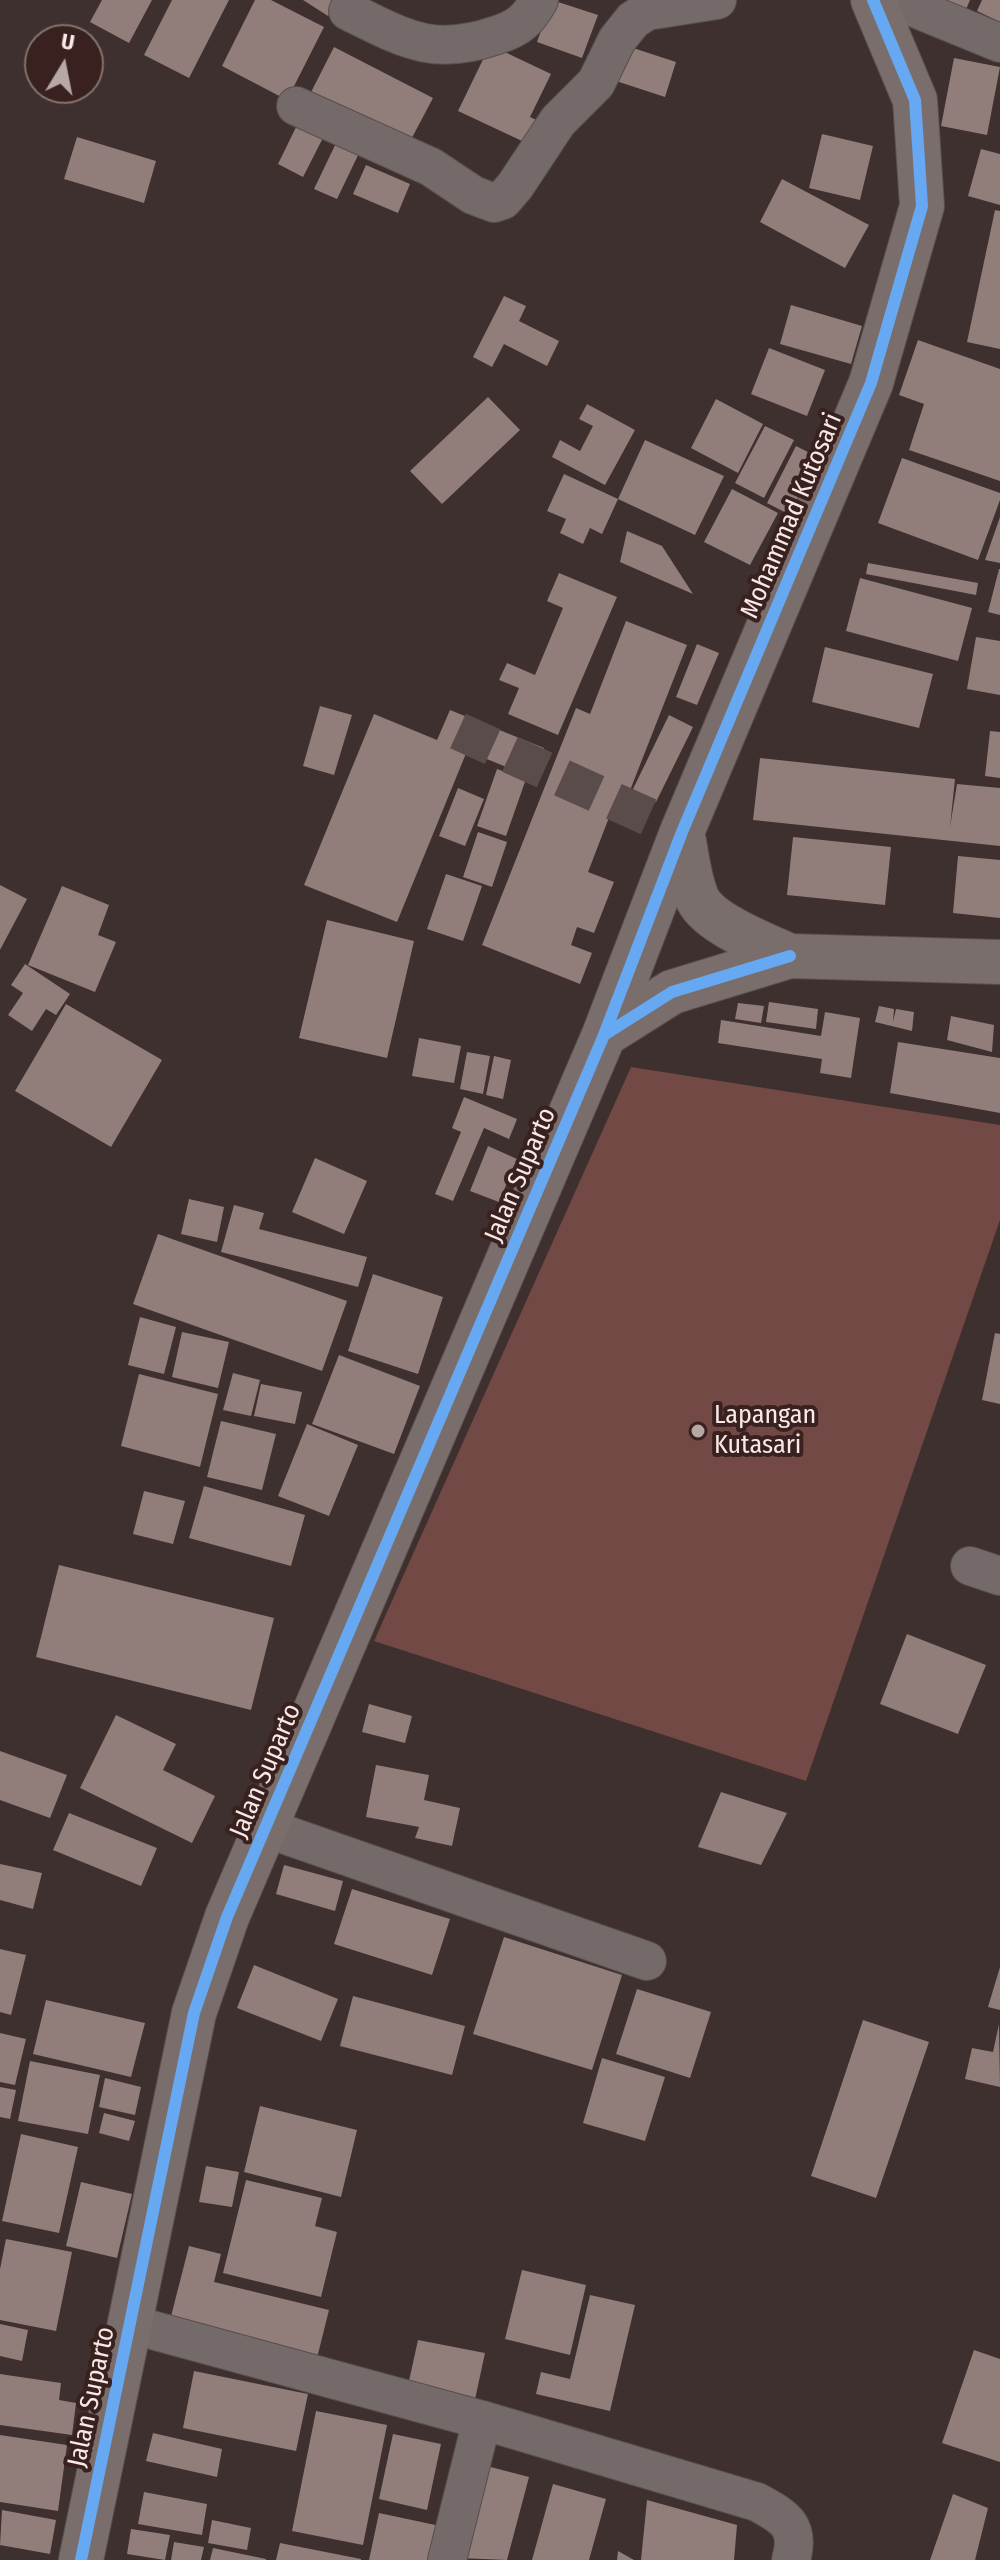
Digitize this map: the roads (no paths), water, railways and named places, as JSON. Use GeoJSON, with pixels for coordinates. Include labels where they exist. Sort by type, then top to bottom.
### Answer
{"type":"FeatureCollection","features":[{"type":"Feature","properties":{"kind":"street"},"geometry":{"type":"LineString","coordinates":[[348,11],[404,38],[450,46],[475,43],[510,31],[530,18],[539,0]]}},
{"type":"Feature","properties":{"kind":"street"},"geometry":{"type":"LineString","coordinates":[[296,106],[431,167],[473,195],[494,203],[503,200],[515,186],[558,121],[596,83],[617,40],[633,20],[647,11],[717,0]]}},
{"type":"Feature","properties":{"kind":"street","name":"Mohammad Kutosari"},"geometry":{"type":"LineString","coordinates":[[604,1035],[682,832],[871,383],[922,206],[915,100],[873,0]]}},
{"type":"Feature","properties":{"kind":"street"},"geometry":{"type":"LineString","coordinates":[[895,0],[1000,43]]}},
{"type":"Feature","properties":{"kind":"street"},"geometry":{"type":"LineString","coordinates":[[682,832],[699,902],[733,928],[790,956]]}},
{"type":"Feature","properties":{"kind":"street"},"geometry":{"type":"LineString","coordinates":[[604,1035],[672,992],[790,956],[1000,962]]}},
{"type":"Feature","properties":{"kind":"street","name":"Jalan Suparto"},"geometry":{"type":"LineString","coordinates":[[81,2560],[194,2013],[227,1917],[604,1035]]}},
{"type":"Feature","properties":{"kind":"street"},"geometry":{"type":"LineString","coordinates":[[266,1828],[647,1961]]}},
{"type":"Feature","properties":{"kind":"street"},"geometry":{"type":"LineString","coordinates":[[130,2324],[482,2420],[757,2502],[779,2514],[791,2526],[795,2546],[791,2560]]}},
{"type":"Feature","properties":{"kind":"street"},"geometry":{"type":"LineString","coordinates":[[447,2560],[482,2420]]}},
{"type":"Feature","properties":{"kind":"tunnel"},"geometry":{"type":"LineString","coordinates":[[458,731],[682,832]]}},
{"type":"Feature","properties":{"kind":"place","name":"Lapangan Kutasari"},"geometry":{"type":"Point","coordinates":[698,1431]}}]}
